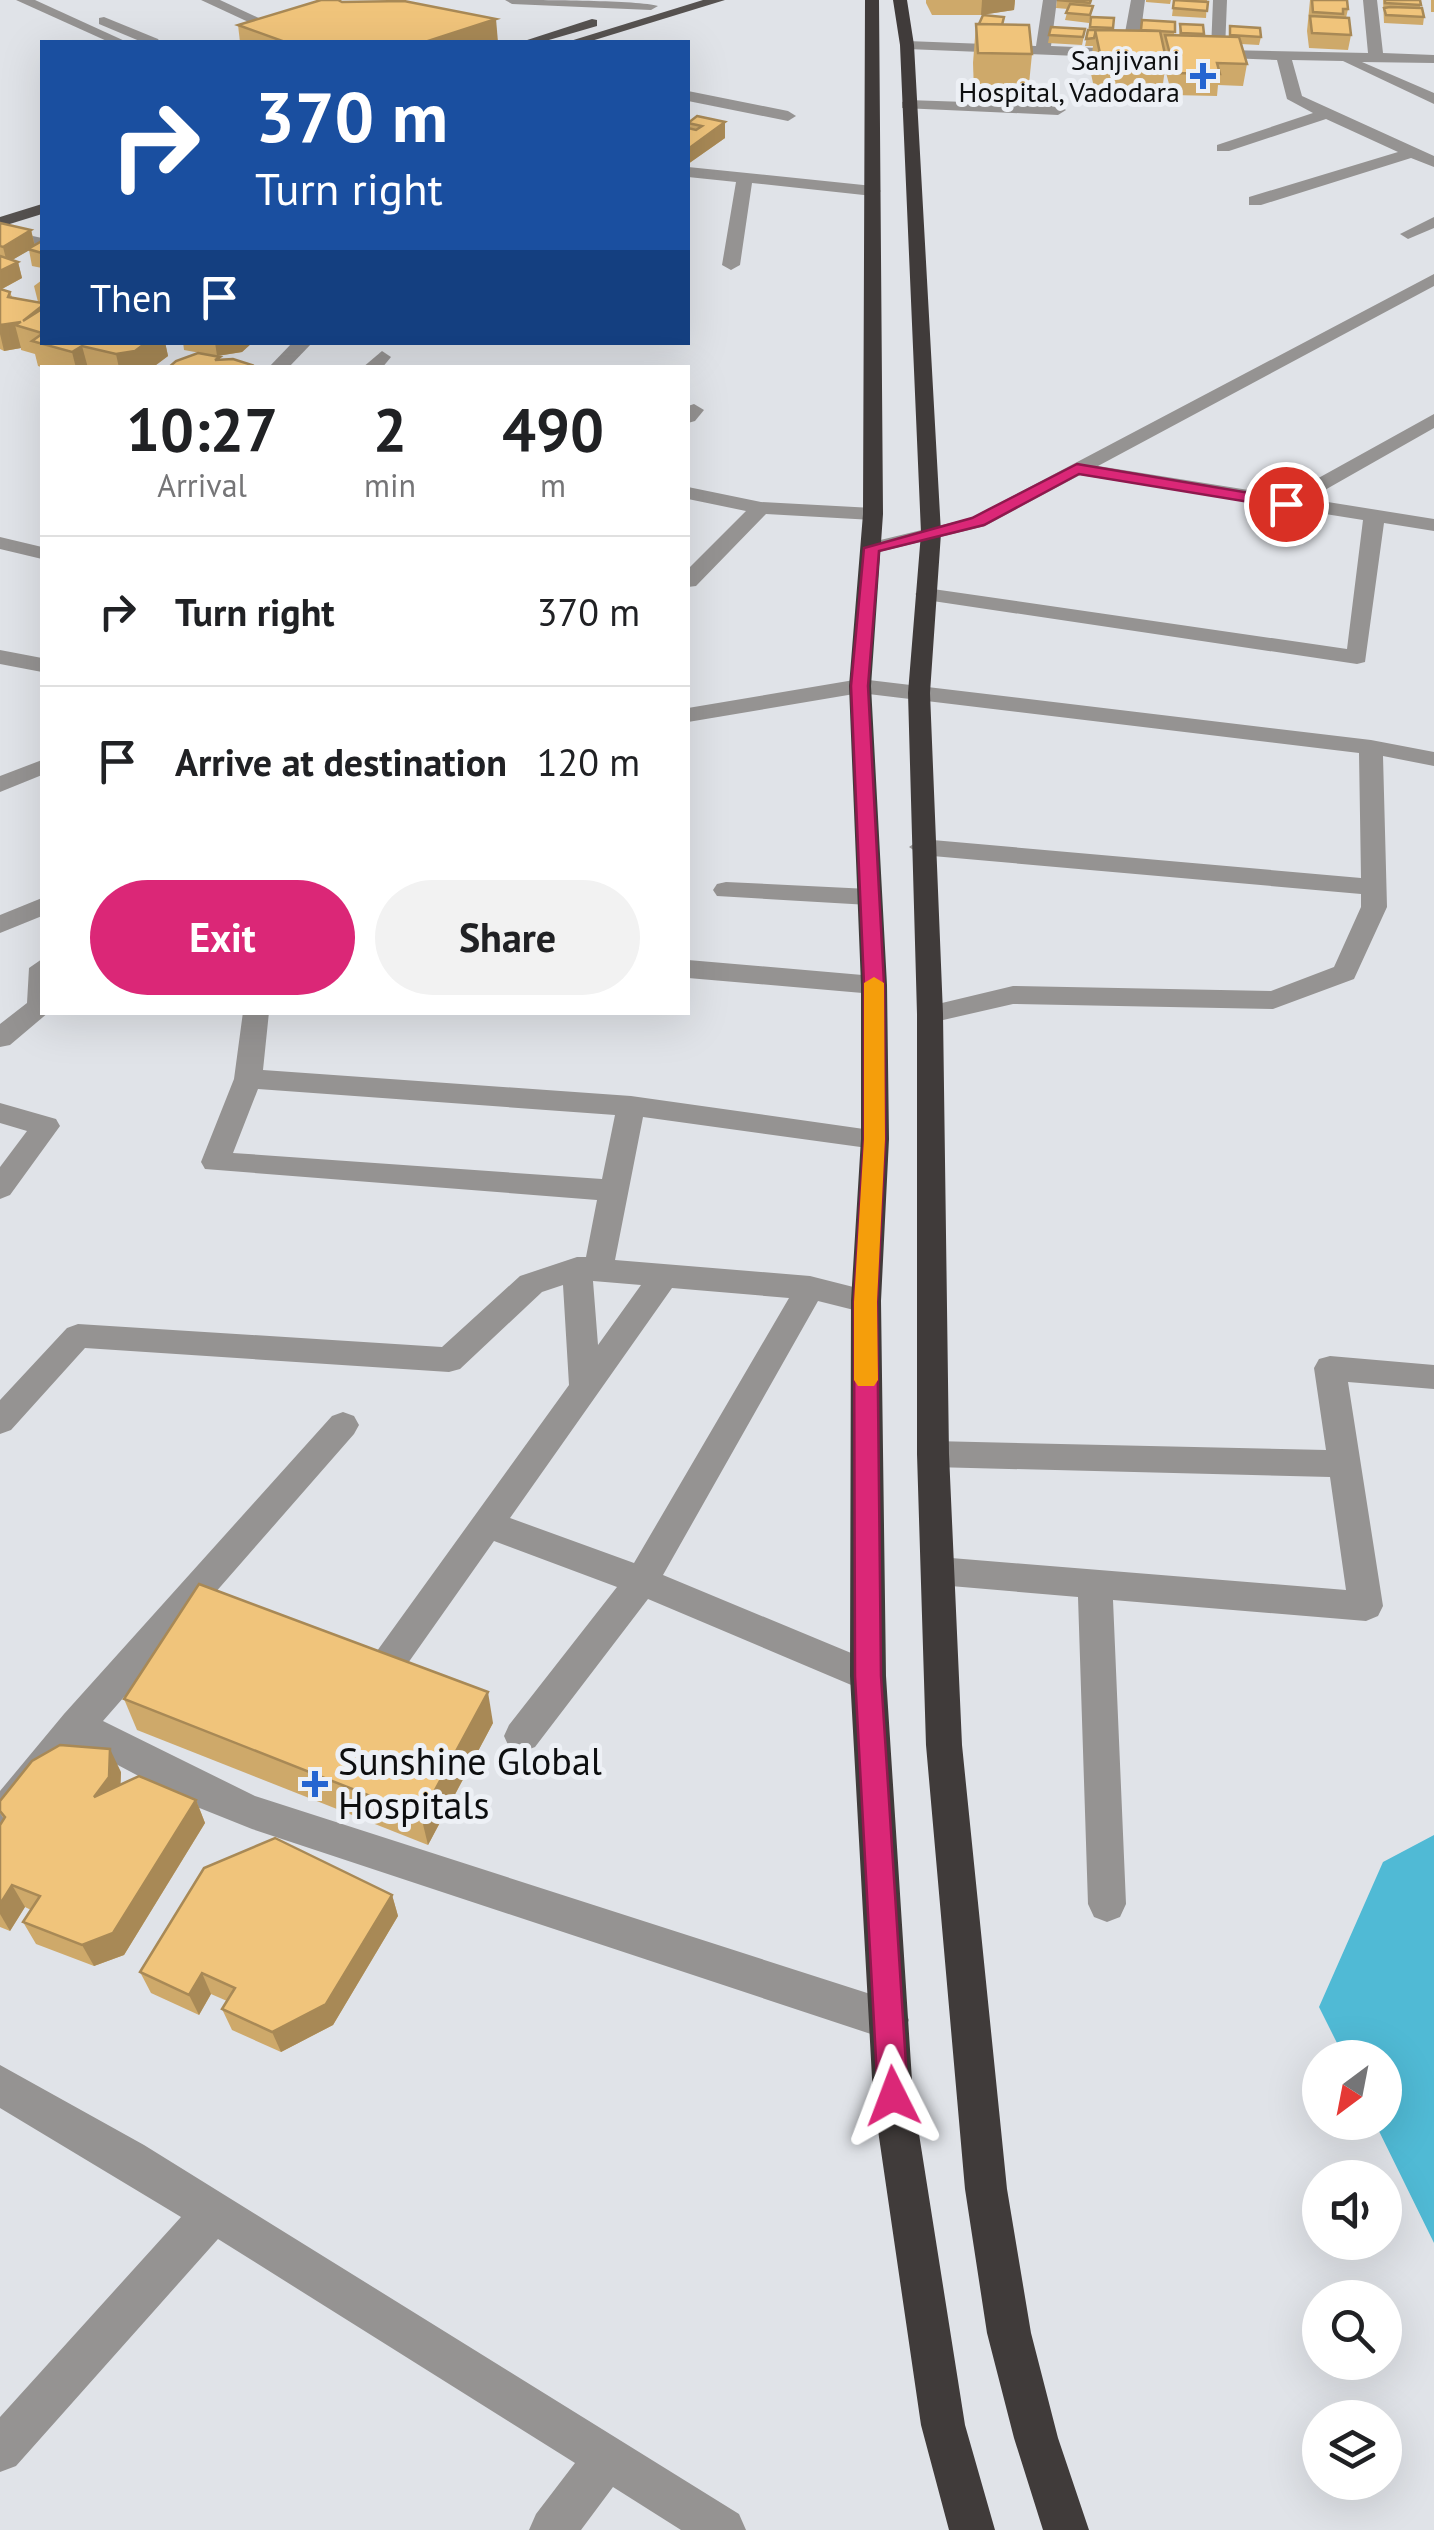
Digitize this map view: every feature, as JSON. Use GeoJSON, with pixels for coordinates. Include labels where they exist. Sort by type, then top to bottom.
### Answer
{"type":"FeatureCollection","features":[{"type":"Feature","properties":{"kind":"highway"},"geometry":{"type":"LineString","coordinates":[[872,0],[873,514],[860,686],[874,984],[874,1139],[866,1302],[868,1676],[893,2096],[942,2426],[972,2530]]}},
{"type":"Feature","properties":{"kind":"highway"},"geometry":{"type":"LineString","coordinates":[[900,0],[906,45],[931,534],[919,694],[921,847],[930,1014],[933,1454],[944,1745],[986,2190],[1010,2333],[1036,2438],[1066,2530]]}},
{"type":"Feature","properties":{"kind":"main road"},"geometry":{"type":"LineString","coordinates":[[535,40],[672,0]]}},
{"type":"Feature","properties":{"kind":"main road"},"geometry":{"type":"LineString","coordinates":[[581,40],[718,0]]}},
{"type":"Feature","properties":{"kind":"main road"},"geometry":{"type":"LineString","coordinates":[[0,208],[40,197]]}},
{"type":"Feature","properties":{"kind":"main road"},"geometry":{"type":"LineString","coordinates":[[0,222],[40,210]]}},
{"type":"Feature","properties":{"kind":"street"},"geometry":{"type":"LineString","coordinates":[[23,0],[115,40]]}},
{"type":"Feature","properties":{"kind":"street"},"geometry":{"type":"LineString","coordinates":[[56,0],[148,40]]}},
{"type":"Feature","properties":{"kind":"street"},"geometry":{"type":"LineString","coordinates":[[208,0],[298,35],[279,40]]}},
{"type":"Feature","properties":{"kind":"street"},"geometry":{"type":"LineString","coordinates":[[512,0],[652,6]]}},
{"type":"Feature","properties":{"kind":"street"},"geometry":{"type":"LineString","coordinates":[[1043,48],[1050,0]]}},
{"type":"Feature","properties":{"kind":"street"},"geometry":{"type":"LineString","coordinates":[[1128,54],[1138,0]]}},
{"type":"Feature","properties":{"kind":"street"},"geometry":{"type":"LineString","coordinates":[[1218,54],[1220,0]]}},
{"type":"Feature","properties":{"kind":"street"},"geometry":{"type":"LineString","coordinates":[[1370,0],[1376,57]]}},
{"type":"Feature","properties":{"kind":"street"},"geometry":{"type":"LineString","coordinates":[[906,45],[1146,54]]}},
{"type":"Feature","properties":{"kind":"street"},"geometry":{"type":"LineString","coordinates":[[1182,54],[1434,59]]}},
{"type":"Feature","properties":{"kind":"street"},"geometry":{"type":"LineString","coordinates":[[1282,55],[1295,99],[1434,162]]}},
{"type":"Feature","properties":{"kind":"street"},"geometry":{"type":"LineString","coordinates":[[1336,56],[1434,98]]}},
{"type":"Feature","properties":{"kind":"street"},"geometry":{"type":"LineString","coordinates":[[690,96],[788,116]]}},
{"type":"Feature","properties":{"kind":"street"},"geometry":{"type":"LineString","coordinates":[[907,105],[1058,110]]}},
{"type":"Feature","properties":{"kind":"street"},"geometry":{"type":"LineString","coordinates":[[1223,148],[1326,114]]}},
{"type":"Feature","properties":{"kind":"street"},"geometry":{"type":"LineString","coordinates":[[1255,202],[1413,152]]}},
{"type":"Feature","properties":{"kind":"street"},"geometry":{"type":"LineString","coordinates":[[690,172],[873,190]]}},
{"type":"Feature","properties":{"kind":"street"},"geometry":{"type":"LineString","coordinates":[[731,266],[745,178]]}},
{"type":"Feature","properties":{"kind":"street"},"geometry":{"type":"LineString","coordinates":[[1408,234],[1434,222]]}},
{"type":"Feature","properties":{"kind":"street"},"geometry":{"type":"LineString","coordinates":[[0,234],[40,242]]}},
{"type":"Feature","properties":{"kind":"street"},"geometry":{"type":"LineString","coordinates":[[872,548],[978,522],[1434,279]]}},
{"type":"Feature","properties":{"kind":"street"},"geometry":{"type":"LineString","coordinates":[[280,365],[301,345]]}},
{"type":"Feature","properties":{"kind":"street"},"geometry":{"type":"LineString","coordinates":[[1286,504],[1434,420]]}},
{"type":"Feature","properties":{"kind":"street"},"geometry":{"type":"LineString","coordinates":[[1077,469],[1434,525]]}},
{"type":"Feature","properties":{"kind":"street"},"geometry":{"type":"LineString","coordinates":[[690,494],[762,508],[873,514]]}},
{"type":"Feature","properties":{"kind":"street"},"geometry":{"type":"LineString","coordinates":[[698,558],[762,508]]}},
{"type":"Feature","properties":{"kind":"street"},"geometry":{"type":"LineString","coordinates":[[926,594],[1357,657],[1374,518]]}},
{"type":"Feature","properties":{"kind":"street"},"geometry":{"type":"LineString","coordinates":[[0,544],[40,553]]}},
{"type":"Feature","properties":{"kind":"street"},"geometry":{"type":"LineString","coordinates":[[0,657],[40,666]]}},
{"type":"Feature","properties":{"kind":"street"},"geometry":{"type":"LineString","coordinates":[[690,715],[860,686],[1434,758]]}},
{"type":"Feature","properties":{"kind":"street"},"geometry":{"type":"LineString","coordinates":[[930,1014],[1012,995],[1273,1000],[1345,973],[1374,906],[1371,748]]}},
{"type":"Feature","properties":{"kind":"street"},"geometry":{"type":"LineString","coordinates":[[0,785],[40,768]]}},
{"type":"Feature","properties":{"kind":"street"},"geometry":{"type":"LineString","coordinates":[[921,847],[1374,887]]}},
{"type":"Feature","properties":{"kind":"street"},"geometry":{"type":"LineString","coordinates":[[726,890],[869,897]]}},
{"type":"Feature","properties":{"kind":"street"},"geometry":{"type":"LineString","coordinates":[[0,924],[40,907]]}},
{"type":"Feature","properties":{"kind":"street"},"geometry":{"type":"LineString","coordinates":[[690,969],[874,984]]}},
{"type":"Feature","properties":{"kind":"street"},"geometry":{"type":"LineString","coordinates":[[0,1038],[40,1006]]}},
{"type":"Feature","properties":{"kind":"street"},"geometry":{"type":"LineString","coordinates":[[256,1015],[248,1079],[215,1162],[614,1191]]}},
{"type":"Feature","properties":{"kind":"street"},"geometry":{"type":"LineString","coordinates":[[248,1079],[631,1106],[874,1139]]}},
{"type":"Feature","properties":{"kind":"street"},"geometry":{"type":"LineString","coordinates":[[585,1387],[588,1269],[614,1191],[631,1106]]}},
{"type":"Feature","properties":{"kind":"street"},"geometry":{"type":"LineString","coordinates":[[0,1113],[46,1126],[0,1188]]}},
{"type":"Feature","properties":{"kind":"street"},"geometry":{"type":"LineString","coordinates":[[0,1421],[78,1336],[449,1360],[531,1284],[588,1269],[810,1288],[866,1302]]}},
{"type":"Feature","properties":{"kind":"street"},"geometry":{"type":"LineString","coordinates":[[389,1662],[664,1276]]}},
{"type":"Feature","properties":{"kind":"street"},"geometry":{"type":"LineString","coordinates":[[522,1736],[642,1582],[810,1288]]}},
{"type":"Feature","properties":{"kind":"street"},"geometry":{"type":"LineString","coordinates":[[939,1571],[1366,1606],[1330,1368],[1434,1377]]}},
{"type":"Feature","properties":{"kind":"street"},"geometry":{"type":"LineString","coordinates":[[0,1820],[77,1725],[343,1425]]}},
{"type":"Feature","properties":{"kind":"street"},"geometry":{"type":"LineString","coordinates":[[933,1454],[1344,1464]]}},
{"type":"Feature","properties":{"kind":"street"},"geometry":{"type":"LineString","coordinates":[[487,1524],[642,1582],[868,1676]]}},
{"type":"Feature","properties":{"kind":"street"},"geometry":{"type":"LineString","coordinates":[[1095,1586],[1107,1904]]}},
{"type":"Feature","properties":{"kind":"street"},"geometry":{"type":"LineString","coordinates":[[77,1725],[210,1795],[252,1812],[889,2020]]}},
{"type":"Feature","properties":{"kind":"street"},"geometry":{"type":"LineString","coordinates":[[0,2084],[214,2212],[723,2530]]}},
{"type":"Feature","properties":{"kind":"street"},"geometry":{"type":"LineString","coordinates":[[0,2450],[214,2212]]}},
{"type":"Feature","properties":{"kind":"street"},"geometry":{"type":"LineString","coordinates":[[552,2530],[607,2458]]}},
{"type":"Feature","properties":{"kind":"water"},"geometry":{"type":"Polygon","coordinates":[[[1434,1835],[1434,2243],[1402,2178],[1402,2160],[1393,2160],[1383,2140],[1402,2140],[1402,2040],[1336,2040],[1319,2007],[1383,1862],[1434,1835]]]}},
{"type":"Feature","properties":{"kind":"building"},"geometry":{"type":"Polygon","coordinates":[[[321,0],[404,1],[496,19],[431,40],[279,40],[238,25],[321,0]]]}},
{"type":"Feature","properties":{"kind":"building"},"geometry":{"type":"Polygon","coordinates":[[[1174,0],[1208,2],[1207,11],[1173,8],[1174,0]]]}},
{"type":"Feature","properties":{"kind":"building"},"geometry":{"type":"Polygon","coordinates":[[[1312,0],[1347,0],[1348,9],[1343,9],[1343,14],[1313,12],[1312,0]]]}},
{"type":"Feature","properties":{"kind":"building"},"geometry":{"type":"Polygon","coordinates":[[[1420,0],[1421,5],[1385,3],[1420,0]]]}},
{"type":"Feature","properties":{"kind":"building"},"geometry":{"type":"Polygon","coordinates":[[[1070,4],[1093,6],[1090,15],[1066,13],[1070,4]]]}},
{"type":"Feature","properties":{"kind":"building"},"geometry":{"type":"Polygon","coordinates":[[[1384,8],[1422,8],[1424,17],[1386,15],[1384,8]]]}},
{"type":"Feature","properties":{"kind":"building"},"geometry":{"type":"Polygon","coordinates":[[[983,15],[1004,17],[1002,25],[979,24],[983,15]]]}},
{"type":"Feature","properties":{"kind":"building"},"geometry":{"type":"Polygon","coordinates":[[[1310,16],[1349,18],[1351,35],[1312,33],[1310,16]]]}},
{"type":"Feature","properties":{"kind":"building"},"geometry":{"type":"Polygon","coordinates":[[[1091,17],[1114,18],[1113,28],[1090,27],[1091,17]]]}},
{"type":"Feature","properties":{"kind":"building"},"geometry":{"type":"Polygon","coordinates":[[[1142,20],[1175,22],[1175,32],[1141,30],[1142,20]]]}},
{"type":"Feature","properties":{"kind":"building"},"geometry":{"type":"Polygon","coordinates":[[[976,24],[1029,25],[1032,54],[978,53],[976,24]]]}},
{"type":"Feature","properties":{"kind":"building"},"geometry":{"type":"Polygon","coordinates":[[[1180,24],[1203,25],[1204,34],[1181,33],[1180,24]]]}},
{"type":"Feature","properties":{"kind":"building"},"geometry":{"type":"Polygon","coordinates":[[[1230,26],[1260,28],[1261,37],[1230,35],[1230,26]]]}},
{"type":"Feature","properties":{"kind":"building"},"geometry":{"type":"Polygon","coordinates":[[[1051,27],[1085,29],[1083,37],[1049,35],[1051,27]]]}},
{"type":"Feature","properties":{"kind":"building"},"geometry":{"type":"Polygon","coordinates":[[[1088,30],[1096,30],[1094,38],[1086,39],[1088,30]]]}},
{"type":"Feature","properties":{"kind":"building"},"geometry":{"type":"Polygon","coordinates":[[[1095,30],[1160,31],[1166,59],[1101,58],[1095,30]]]}},
{"type":"Feature","properties":{"kind":"building"},"geometry":{"type":"Polygon","coordinates":[[[1165,35],[1239,37],[1247,64],[1217,63],[1220,74],[1175,73],[1165,35]]]}},
{"type":"Feature","properties":{"kind":"building"},"geometry":{"type":"Polygon","coordinates":[[[697,116],[725,122],[690,148],[690,128],[702,126],[690,121],[697,116]]]}},
{"type":"Feature","properties":{"kind":"building"},"geometry":{"type":"Polygon","coordinates":[[[0,223],[31,230],[3,247],[0,223]]]}},
{"type":"Feature","properties":{"kind":"building"},"geometry":{"type":"Polygon","coordinates":[[[0,256],[18,262],[0,271],[0,256]]]}},
{"type":"Feature","properties":{"kind":"building"},"geometry":{"type":"Polygon","coordinates":[[[0,289],[10,292],[8,297],[40,303],[40,308],[23,321],[40,310],[40,332],[15,325],[21,322],[0,325],[0,289]]]}},
{"type":"Feature","properties":{"kind":"building"},"geometry":{"type":"Polygon","coordinates":[[[47,345],[143,345],[135,351],[116,354],[82,346],[72,352],[47,345]]]}},
{"type":"Feature","properties":{"kind":"building"},"geometry":{"type":"Polygon","coordinates":[[[198,353],[220,357],[215,360],[233,359],[252,365],[171,365],[198,353]]]}},
{"type":"Feature","properties":{"kind":"building"},"geometry":{"type":"Polygon","coordinates":[[[199,1584],[488,1692],[421,1816],[124,1699],[199,1584]]]}},
{"type":"Feature","properties":{"kind":"building"},"geometry":{"type":"Polygon","coordinates":[[[60,1745],[110,1749],[109,1777],[94,1797],[139,1776],[196,1800],[113,1933],[82,1945],[23,1922],[40,1896],[12,1885],[0,1904],[0,1825],[5,1817],[0,1801],[32,1761],[60,1745]]]}},
{"type":"Feature","properties":{"kind":"building"},"geometry":{"type":"Polygon","coordinates":[[[275,1838],[392,1895],[326,2004],[272,2032],[222,2009],[235,1988],[202,1973],[189,1995],[140,1972],[204,1868],[275,1838]]]}},
{"type":"Feature","properties":{"kind":"slow traffic"},"geometry":{"type":"LineString","coordinates":[[866,1380],[874,1139],[874,983]]}},
{"type":"Feature","properties":{"kind":"place","name":"Sanjivani Hospital, Vadodara"},"geometry":{"type":"Point","coordinates":[1203,76]}},
{"type":"Feature","properties":{"kind":"place","name":"Sunshine Global Hospitals"},"geometry":{"type":"Point","coordinates":[315,1784]}},
{"type":"Feature","properties":{"kind":"route"},"geometry":{"type":"LineString","coordinates":[[893,2096],[868,1676],[866,1302],[874,1139],[874,984],[860,686],[872,548],[978,522],[1077,469],[1286,504]]}}]}
